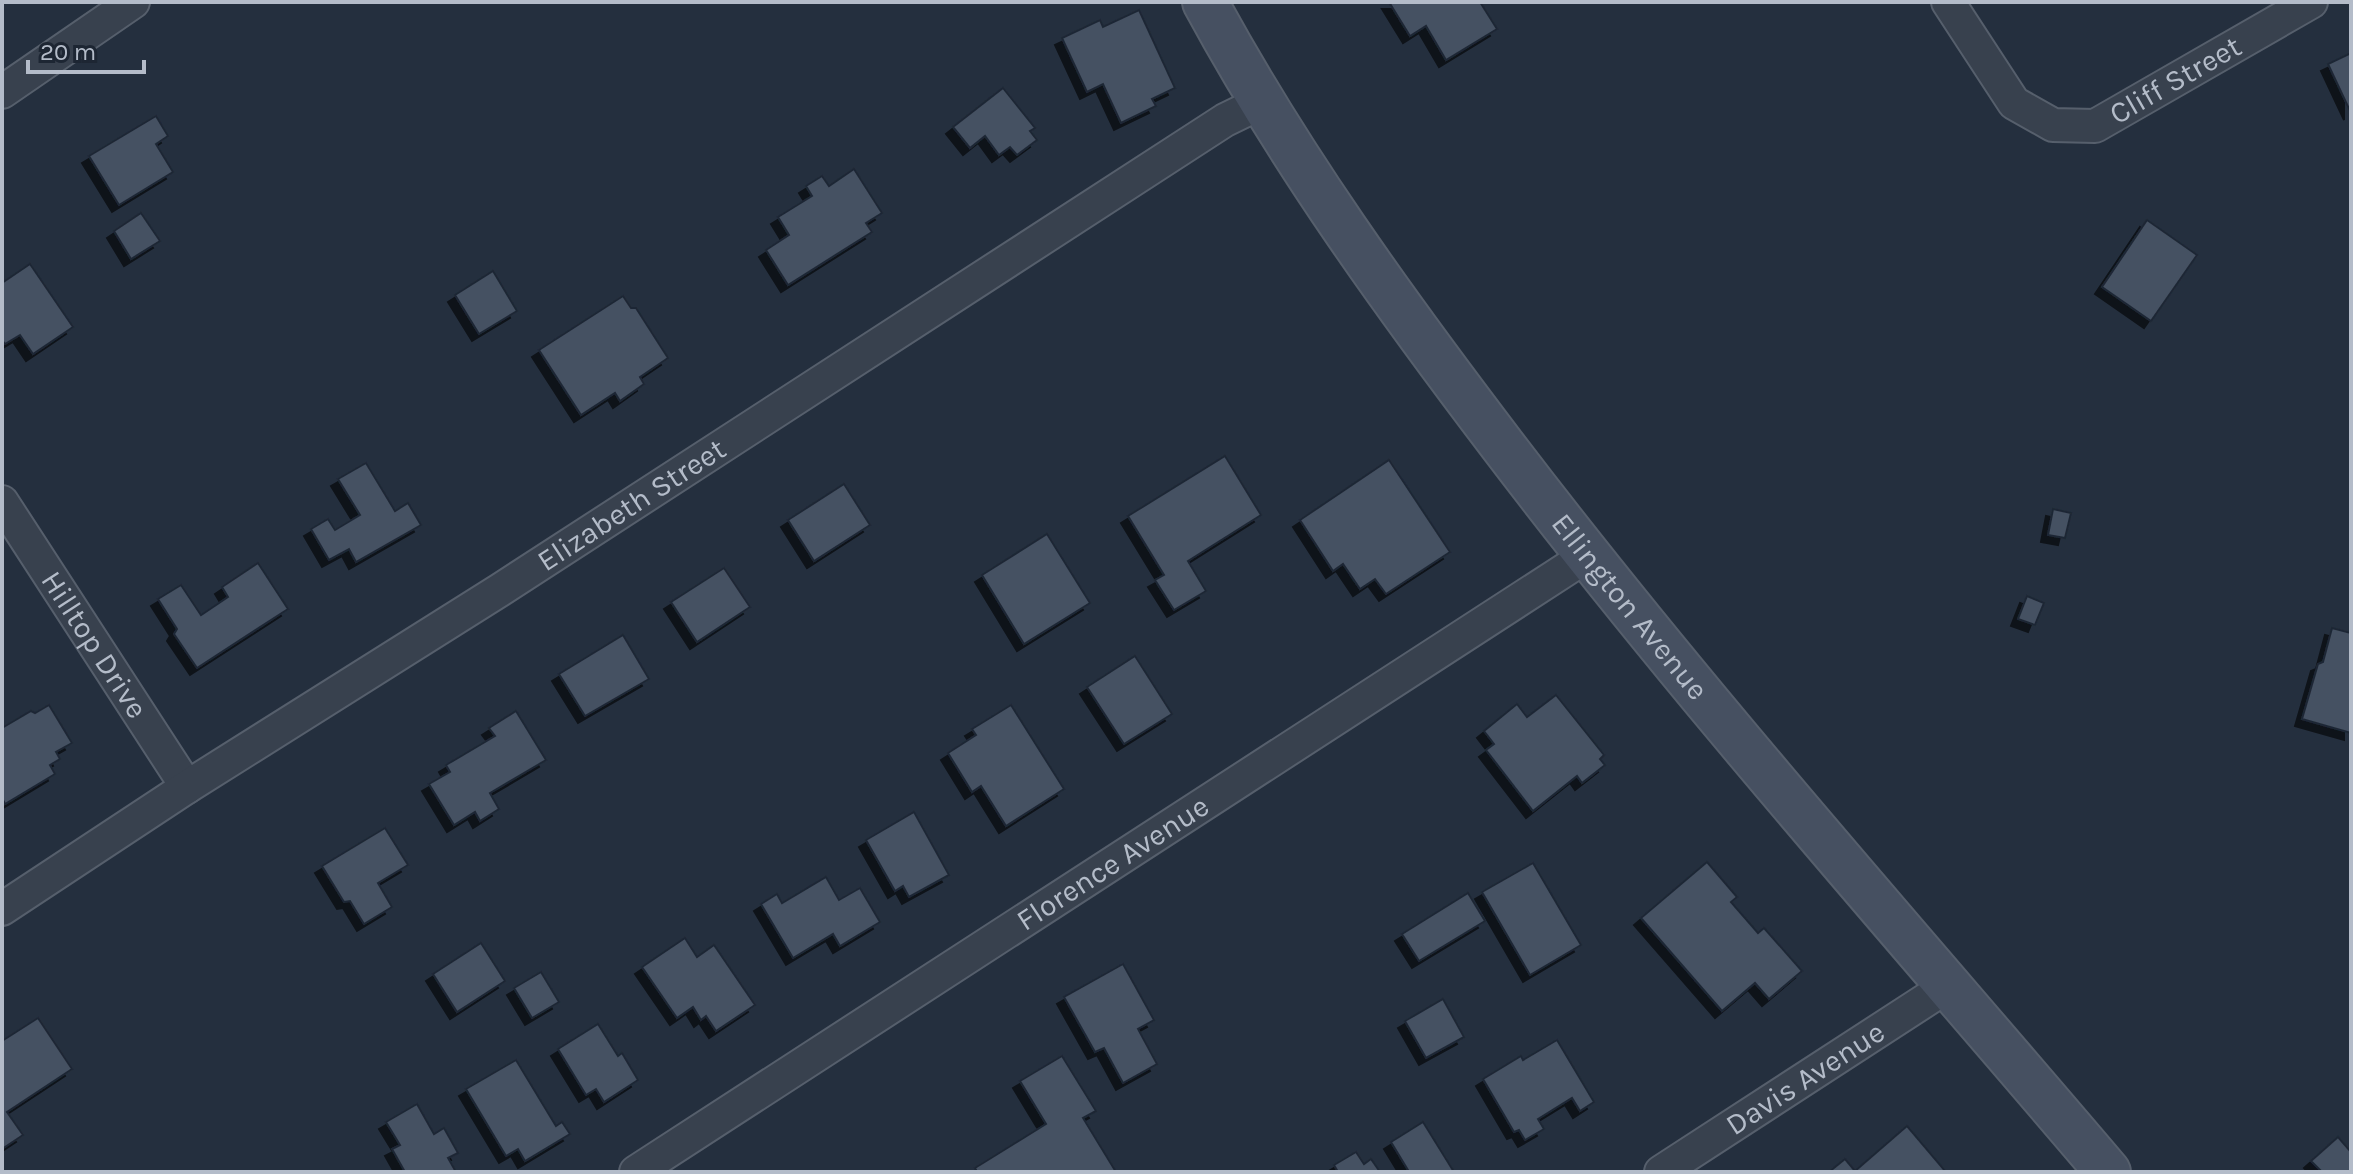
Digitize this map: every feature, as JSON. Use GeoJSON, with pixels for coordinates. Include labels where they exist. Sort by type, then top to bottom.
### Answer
{"type":"FeatureCollection","features":[{"type":"Feature","properties":{"kind":"street"},"geometry":{"type":"LineString","coordinates":[[2,92],[133,2]]}},
{"type":"Feature","properties":{"kind":"street","name":"Ellington Avenue"},"geometry":{"type":"LineString","coordinates":[[1205,2],[1262,102],[1410,322],[1588,555],[1678,667],[2108,1172]]}},
{"type":"Feature","properties":{"kind":"street","name":"Cliff Street"},"geometry":{"type":"LineString","coordinates":[[1948,2],[2014,103],[2053,125],[2095,126],[2311,2]]}},
{"type":"Feature","properties":{"kind":"street","name":"Elizabeth Street"},"geometry":{"type":"LineString","coordinates":[[2,909],[1225,120],[1262,102]]}},
{"type":"Feature","properties":{"kind":"street","name":"Hilltop Drive"},"geometry":{"type":"LineString","coordinates":[[2,502],[187,787]]}},
{"type":"Feature","properties":{"kind":"street","name":"Florence Avenue"},"geometry":{"type":"LineString","coordinates":[[636,1172],[1588,555]]}},
{"type":"Feature","properties":{"kind":"street","name":"Davis Avenue"},"geometry":{"type":"LineString","coordinates":[[1661,1172],[1949,985]]}},
{"type":"Feature","properties":{"kind":"building"},"geometry":{"type":"Polygon","coordinates":[[[1389,2],[1480,2],[1497,29],[1446,60],[1426,26],[1410,36],[1389,2]]]}},
{"type":"Feature","properties":{"kind":"building"},"geometry":{"type":"Polygon","coordinates":[[[1139,10],[1175,88],[1152,99],[1156,106],[1121,123],[1103,84],[1087,92],[1062,38],[1100,20],[1103,27],[1139,10]]]}},
{"type":"Feature","properties":{"kind":"building"},"geometry":{"type":"Polygon","coordinates":[[[2351,53],[2351,113],[2328,64],[2351,53]]]}},
{"type":"Feature","properties":{"kind":"building"},"geometry":{"type":"Polygon","coordinates":[[[1003,88],[1035,128],[1030,131],[1037,140],[1017,155],[1010,147],[999,155],[985,136],[970,148],[953,127],[1003,88]]]}},
{"type":"Feature","properties":{"kind":"building"},"geometry":{"type":"Polygon","coordinates":[[[156,116],[168,136],[156,144],[173,172],[119,205],[89,156],[156,116]]]}},
{"type":"Feature","properties":{"kind":"building"},"geometry":{"type":"Polygon","coordinates":[[[854,169],[882,213],[866,223],[872,232],[788,285],[766,250],[789,235],[778,217],[812,196],[806,186],[822,176],[829,186],[854,169]]]}},
{"type":"Feature","properties":{"kind":"building"},"geometry":{"type":"Polygon","coordinates":[[[141,213],[160,241],[131,259],[114,231],[141,213]]]}},
{"type":"Feature","properties":{"kind":"building"},"geometry":{"type":"Polygon","coordinates":[[[2147,220],[2197,255],[2151,321],[2102,287],[2147,220]]]}},
{"type":"Feature","properties":{"kind":"building"},"geometry":{"type":"Polygon","coordinates":[[[30,264],[73,327],[33,354],[20,335],[5,344],[2,340],[2,283],[30,264]]]}},
{"type":"Feature","properties":{"kind":"building"},"geometry":{"type":"Polygon","coordinates":[[[493,271],[517,311],[479,334],[455,295],[493,271]]]}},
{"type":"Feature","properties":{"kind":"building"},"geometry":{"type":"Polygon","coordinates":[[[623,296],[631,308],[636,308],[668,358],[640,377],[644,384],[620,401],[615,393],[581,415],[539,350],[623,296]]]}},
{"type":"Feature","properties":{"kind":"building"},"geometry":{"type":"Polygon","coordinates":[[[1225,456],[1261,515],[1188,561],[1206,591],[1174,610],[1155,580],[1164,575],[1128,516],[1225,456]]]}},
{"type":"Feature","properties":{"kind":"building"},"geometry":{"type":"Polygon","coordinates":[[[1389,460],[1450,552],[1386,594],[1375,579],[1360,589],[1343,564],[1333,571],[1300,520],[1389,460]]]}},
{"type":"Feature","properties":{"kind":"building"},"geometry":{"type":"Polygon","coordinates":[[[366,463],[395,511],[408,503],[421,525],[356,562],[349,549],[329,560],[311,529],[328,519],[335,530],[360,515],[338,479],[366,463]]]}},
{"type":"Feature","properties":{"kind":"building"},"geometry":{"type":"Polygon","coordinates":[[[844,484],[870,525],[814,561],[788,520],[844,484]]]}},
{"type":"Feature","properties":{"kind":"building"},"geometry":{"type":"Polygon","coordinates":[[[2053,509],[2071,513],[2065,538],[2048,535],[2053,509]]]}},
{"type":"Feature","properties":{"kind":"building"},"geometry":{"type":"Polygon","coordinates":[[[1047,534],[1090,603],[1024,644],[982,575],[1047,534]]]}},
{"type":"Feature","properties":{"kind":"building"},"geometry":{"type":"Polygon","coordinates":[[[258,563],[288,609],[197,668],[174,634],[177,629],[158,599],[181,585],[201,615],[228,597],[222,587],[258,563]]]}},
{"type":"Feature","properties":{"kind":"building"},"geometry":{"type":"Polygon","coordinates":[[[724,568],[750,607],[697,642],[671,602],[724,568]]]}},
{"type":"Feature","properties":{"kind":"building"},"geometry":{"type":"Polygon","coordinates":[[[2027,596],[2044,603],[2035,625],[2018,619],[2027,596]]]}},
{"type":"Feature","properties":{"kind":"building"},"geometry":{"type":"Polygon","coordinates":[[[2332,628],[2351,633],[2351,733],[2302,719],[2332,628]]]}},
{"type":"Feature","properties":{"kind":"building"},"geometry":{"type":"Polygon","coordinates":[[[623,635],[649,679],[585,716],[559,674],[623,635]]]}},
{"type":"Feature","properties":{"kind":"building"},"geometry":{"type":"Polygon","coordinates":[[[1135,656],[1172,714],[1124,744],[1087,687],[1135,656]]]}},
{"type":"Feature","properties":{"kind":"building"},"geometry":{"type":"Polygon","coordinates":[[[1556,695],[1604,755],[1600,759],[1605,765],[1582,783],[1577,776],[1533,811],[1486,750],[1494,744],[1484,731],[1517,704],[1527,717],[1556,695]]]}},
{"type":"Feature","properties":{"kind":"building"},"geometry":{"type":"Polygon","coordinates":[[[49,705],[72,743],[56,752],[60,759],[50,765],[55,774],[5,804],[2,798],[2,728],[31,711],[35,713],[49,705]]]}},
{"type":"Feature","properties":{"kind":"building"},"geometry":{"type":"Polygon","coordinates":[[[1011,705],[1064,789],[1006,826],[981,786],[972,792],[948,753],[976,735],[972,729],[1011,705]]]}},
{"type":"Feature","properties":{"kind":"building"},"geometry":{"type":"Polygon","coordinates":[[[516,711],[546,760],[490,793],[499,809],[480,821],[475,812],[454,825],[429,784],[450,772],[446,765],[495,736],[489,728],[516,711]]]}},
{"type":"Feature","properties":{"kind":"building"},"geometry":{"type":"Polygon","coordinates":[[[914,812],[949,875],[909,897],[903,886],[895,891],[866,840],[914,812]]]}},
{"type":"Feature","properties":{"kind":"building"},"geometry":{"type":"Polygon","coordinates":[[[385,828],[408,865],[378,883],[392,907],[364,924],[350,901],[344,902],[322,866],[385,828]]]}},
{"type":"Feature","properties":{"kind":"building"},"geometry":{"type":"Polygon","coordinates":[[[1707,862],[1737,897],[1731,902],[1758,933],[1764,928],[1802,971],[1769,999],[1755,983],[1722,1011],[1641,918],[1707,862]]]}},
{"type":"Feature","properties":{"kind":"building"},"geometry":{"type":"Polygon","coordinates":[[[1533,863],[1581,945],[1530,975],[1482,892],[1533,863]]]}},
{"type":"Feature","properties":{"kind":"building"},"geometry":{"type":"Polygon","coordinates":[[[826,877],[839,900],[860,888],[880,922],[840,946],[833,934],[793,958],[761,904],[777,894],[782,903],[826,877]]]}},
{"type":"Feature","properties":{"kind":"building"},"geometry":{"type":"Polygon","coordinates":[[[1468,893],[1485,921],[1419,961],[1402,934],[1468,893]]]}},
{"type":"Feature","properties":{"kind":"building"},"geometry":{"type":"Polygon","coordinates":[[[685,938],[697,957],[714,945],[755,1005],[716,1031],[706,1016],[701,1020],[693,1007],[677,1018],[642,967],[685,938]]]}},
{"type":"Feature","properties":{"kind":"building"},"geometry":{"type":"Polygon","coordinates":[[[481,943],[505,981],[457,1012],[433,974],[481,943]]]}},
{"type":"Feature","properties":{"kind":"building"},"geometry":{"type":"Polygon","coordinates":[[[1123,964],[1154,1020],[1138,1029],[1157,1064],[1123,1083],[1104,1048],[1095,1052],[1064,997],[1123,964]]]}},
{"type":"Feature","properties":{"kind":"building"},"geometry":{"type":"Polygon","coordinates":[[[541,972],[559,1002],[532,1018],[514,988],[541,972]]]}},
{"type":"Feature","properties":{"kind":"building"},"geometry":{"type":"Polygon","coordinates":[[[1443,999],[1464,1037],[1426,1058],[1405,1021],[1443,999]]]}},
{"type":"Feature","properties":{"kind":"building"},"geometry":{"type":"Polygon","coordinates":[[[38,1018],[72,1069],[7,1112],[23,1135],[2,1149],[2,1041],[38,1018]]]}},
{"type":"Feature","properties":{"kind":"building"},"geometry":{"type":"Polygon","coordinates":[[[598,1024],[618,1056],[622,1053],[638,1080],[604,1102],[596,1089],[586,1095],[558,1049],[598,1024]]]}},
{"type":"Feature","properties":{"kind":"building"},"geometry":{"type":"Polygon","coordinates":[[[1557,1040],[1594,1102],[1580,1111],[1572,1098],[1538,1119],[1544,1129],[1525,1140],[1519,1130],[1514,1132],[1483,1079],[1521,1056],[1523,1060],[1557,1040]]]}},
{"type":"Feature","properties":{"kind":"building"},"geometry":{"type":"Polygon","coordinates":[[[1062,1056],[1096,1111],[1083,1118],[1116,1172],[977,1172],[975,1168],[1046,1124],[1020,1081],[1062,1056]]]}},
{"type":"Feature","properties":{"kind":"building"},"geometry":{"type":"Polygon","coordinates":[[[516,1060],[556,1126],[562,1122],[570,1134],[525,1161],[518,1149],[506,1156],[466,1089],[516,1060]]]}},
{"type":"Feature","properties":{"kind":"building"},"geometry":{"type":"Polygon","coordinates":[[[417,1104],[434,1134],[444,1128],[458,1153],[448,1158],[456,1172],[405,1172],[392,1149],[400,1145],[386,1122],[417,1104]]]}},
{"type":"Feature","properties":{"kind":"building"},"geometry":{"type":"Polygon","coordinates":[[[1423,1122],[1454,1172],[1404,1172],[1408,1170],[1391,1142],[1423,1122]]]}},
{"type":"Feature","properties":{"kind":"building"},"geometry":{"type":"Polygon","coordinates":[[[1907,1126],[1946,1172],[1829,1172],[1845,1159],[1855,1171],[1907,1126]]]}},
{"type":"Feature","properties":{"kind":"building"},"geometry":{"type":"Polygon","coordinates":[[[2338,1137],[2351,1152],[2351,1172],[2322,1172],[2311,1161],[2338,1137]]]}},
{"type":"Feature","properties":{"kind":"building"},"geometry":{"type":"Polygon","coordinates":[[[1356,1152],[1364,1164],[1371,1159],[1380,1172],[1338,1172],[1334,1165],[1356,1152]]]}}]}
